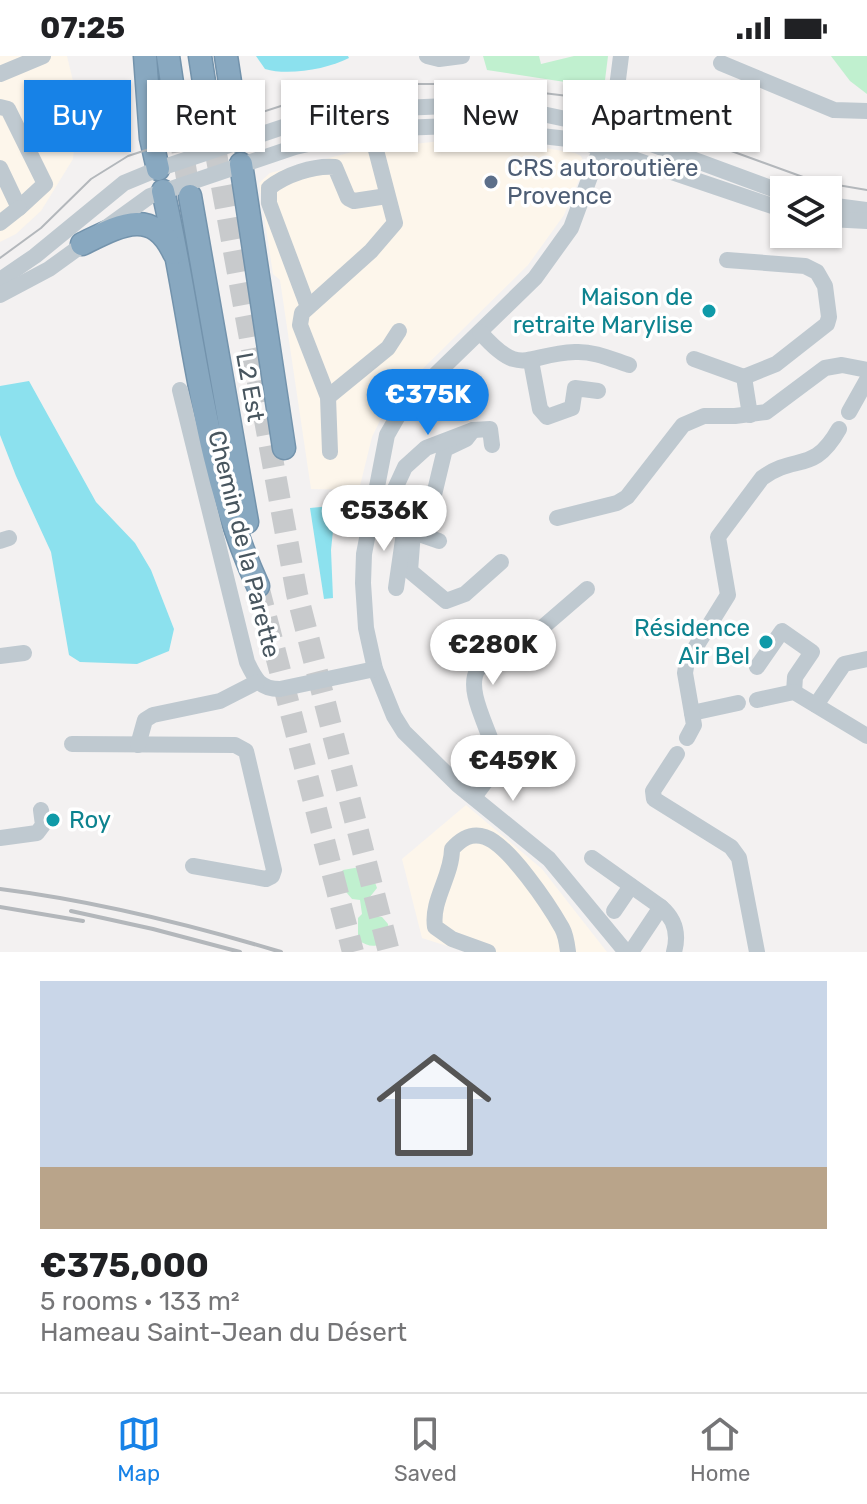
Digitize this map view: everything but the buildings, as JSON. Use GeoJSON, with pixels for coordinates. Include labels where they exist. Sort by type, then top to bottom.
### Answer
{"type":"FeatureCollection","features":[{"type":"Feature","properties":{"kind":"highway"},"geometry":{"type":"LineString","coordinates":[[145,56],[151,138],[178,262]]}},
{"type":"Feature","properties":{"kind":"highway"},"geometry":{"type":"LineString","coordinates":[[168,56],[172,80]]}},
{"type":"Feature","properties":{"kind":"highway"},"geometry":{"type":"LineString","coordinates":[[200,56],[204,80]]}},
{"type":"Feature","properties":{"kind":"highway"},"geometry":{"type":"LineString","coordinates":[[226,56],[230,80]]}},
{"type":"Feature","properties":{"kind":"highway"},"geometry":{"type":"LineString","coordinates":[[241,164],[284,448]]}},
{"type":"Feature","properties":{"kind":"highway","name":"L2 Est"},"geometry":{"type":"LineString","coordinates":[[178,262],[205,413],[241,549],[258,586],[190,196]]}},
{"type":"Feature","properties":{"kind":"highway"},"geometry":{"type":"LineString","coordinates":[[82,244],[114,229],[141,224],[162,232],[178,262]]}},
{"type":"Feature","properties":{"kind":"street"},"geometry":{"type":"LineString","coordinates":[[427,56],[439,59],[462,56]]}},
{"type":"Feature","properties":{"kind":"street"},"geometry":{"type":"LineString","coordinates":[[618,80],[621,56]]}},
{"type":"Feature","properties":{"kind":"street"},"geometry":{"type":"LineString","coordinates":[[0,74],[40,57]]}},
{"type":"Feature","properties":{"kind":"street"},"geometry":{"type":"LineString","coordinates":[[720,65],[834,110],[867,111]]}},
{"type":"Feature","properties":{"kind":"street"},"geometry":{"type":"LineString","coordinates":[[418,107],[448,106],[563,118]]}},
{"type":"Feature","properties":{"kind":"street"},"geometry":{"type":"LineString","coordinates":[[0,107],[8,109],[45,184],[0,223]]}},
{"type":"Feature","properties":{"kind":"street"},"geometry":{"type":"LineString","coordinates":[[418,128],[452,126],[563,138]]}},
{"type":"Feature","properties":{"kind":"street"},"geometry":{"type":"LineString","coordinates":[[0,295],[49,269],[136,203],[161,180],[217,152]]}},
{"type":"Feature","properties":{"kind":"street"},"geometry":{"type":"LineString","coordinates":[[240,152],[241,164]]}},
{"type":"Feature","properties":{"kind":"street"},"geometry":{"type":"LineString","coordinates":[[0,280],[35,256],[124,183],[161,180],[241,164],[281,152]]}},
{"type":"Feature","properties":{"kind":"street"},"geometry":{"type":"LineString","coordinates":[[330,452],[328,397],[300,325],[302,313],[371,251],[395,223],[376,152]]}},
{"type":"Feature","properties":{"kind":"street"},"geometry":{"type":"LineString","coordinates":[[600,152],[571,228],[535,278],[429,381],[399,414],[386,439],[364,554],[366,628],[375,669],[404,732],[474,797],[549,859],[629,952],[661,907]]}},
{"type":"Feature","properties":{"kind":"street"},"geometry":{"type":"LineString","coordinates":[[619,152],[770,205]]}},
{"type":"Feature","properties":{"kind":"street"},"geometry":{"type":"LineString","coordinates":[[673,152],[770,188]]}},
{"type":"Feature","properties":{"kind":"street"},"geometry":{"type":"LineString","coordinates":[[308,307],[269,203],[269,188],[279,180],[324,166],[335,167],[348,198],[354,201],[387,196]]}},
{"type":"Feature","properties":{"kind":"street"},"geometry":{"type":"LineString","coordinates":[[0,168],[19,208]]}},
{"type":"Feature","properties":{"kind":"street"},"geometry":{"type":"LineString","coordinates":[[842,207],[867,210]]}},
{"type":"Feature","properties":{"kind":"street"},"geometry":{"type":"LineString","coordinates":[[842,220],[867,221]]}},
{"type":"Feature","properties":{"kind":"street"},"geometry":{"type":"LineString","coordinates":[[694,359],[744,377],[776,364],[827,324],[825,286],[817,272],[805,266],[727,260]]}},
{"type":"Feature","properties":{"kind":"street"},"geometry":{"type":"LineString","coordinates":[[328,397],[388,348],[399,331]]}},
{"type":"Feature","properties":{"kind":"street"},"geometry":{"type":"LineString","coordinates":[[480,332],[506,357],[515,361],[531,361],[574,352],[597,354],[629,365]]}},
{"type":"Feature","properties":{"kind":"street"},"geometry":{"type":"LineString","coordinates":[[531,361],[540,409],[547,417],[572,408],[575,388],[598,391]]}},
{"type":"Feature","properties":{"kind":"street"},"geometry":{"type":"LineString","coordinates":[[557,518],[617,503],[627,497],[683,425],[704,416],[766,412],[825,368],[842,365],[867,370]]}},
{"type":"Feature","properties":{"kind":"street"},"geometry":{"type":"LineString","coordinates":[[744,377],[750,415]]}},
{"type":"Feature","properties":{"kind":"street"},"geometry":{"type":"LineString","coordinates":[[857,406],[867,380]]}},
{"type":"Feature","properties":{"kind":"street","name":"Chemin de la Parette"},"geometry":{"type":"LineString","coordinates":[[180,390],[247,662],[257,682],[267,689],[280,689],[375,669]]}},
{"type":"Feature","properties":{"kind":"street"},"geometry":{"type":"LineString","coordinates":[[371,514],[393,493],[405,467],[426,448],[473,430],[490,429],[492,445]]}},
{"type":"Feature","properties":{"kind":"street"},"geometry":{"type":"LineString","coordinates":[[687,738],[694,725],[685,673],[687,661],[728,595],[718,537],[762,478],[772,471],[814,459],[828,449],[839,429]]}},
{"type":"Feature","properties":{"kind":"street"},"geometry":{"type":"LineString","coordinates":[[473,430],[466,439],[445,449],[433,499],[413,532],[410,571],[446,601],[465,594],[501,562]]}},
{"type":"Feature","properties":{"kind":"street"},"geometry":{"type":"LineString","coordinates":[[371,514],[401,519],[405,526],[396,588]]}},
{"type":"Feature","properties":{"kind":"street"},"geometry":{"type":"LineString","coordinates":[[413,532],[439,541]]}},
{"type":"Feature","properties":{"kind":"street"},"geometry":{"type":"LineString","coordinates":[[474,797],[498,765],[491,736],[474,692],[474,675],[478,669],[536,633],[587,589]]}},
{"type":"Feature","properties":{"kind":"street"},"geometry":{"type":"LineString","coordinates":[[757,667],[782,631],[812,652],[795,677],[794,692]]}},
{"type":"Feature","properties":{"kind":"street"},"geometry":{"type":"LineString","coordinates":[[0,656],[24,653]]}},
{"type":"Feature","properties":{"kind":"street"},"geometry":{"type":"LineString","coordinates":[[816,705],[844,664],[867,659]]}},
{"type":"Feature","properties":{"kind":"street"},"geometry":{"type":"LineString","coordinates":[[138,745],[145,720],[153,715],[220,701],[257,682]]}},
{"type":"Feature","properties":{"kind":"street"},"geometry":{"type":"LineString","coordinates":[[757,700],[794,692],[867,736]]}},
{"type":"Feature","properties":{"kind":"street"},"geometry":{"type":"LineString","coordinates":[[692,713],[738,703]]}},
{"type":"Feature","properties":{"kind":"street"},"geometry":{"type":"LineString","coordinates":[[72,744],[235,745],[246,751],[274,870],[272,876],[266,879],[193,866]]}},
{"type":"Feature","properties":{"kind":"street"},"geometry":{"type":"LineString","coordinates":[[677,754],[653,791],[654,799],[731,847],[739,858],[757,952]]}},
{"type":"Feature","properties":{"kind":"street"},"geometry":{"type":"LineString","coordinates":[[0,838],[37,833],[43,825],[41,810]]}},
{"type":"Feature","properties":{"kind":"street"},"geometry":{"type":"LineString","coordinates":[[488,952],[452,939],[435,927],[433,915],[452,860],[452,849],[471,836],[486,837],[493,842],[527,876],[564,931],[568,952]]}},
{"type":"Feature","properties":{"kind":"street"},"geometry":{"type":"LineString","coordinates":[[592,858],[669,914],[676,929],[674,952]]}},
{"type":"Feature","properties":{"kind":"street"},"geometry":{"type":"LineString","coordinates":[[614,911],[631,886]]}},
{"type":"Feature","properties":{"kind":"shaded area"},"geometry":{"type":"Polygon","coordinates":[[[0,56],[67,56],[73,80],[24,80],[24,152],[74,152],[73,159],[41,211],[16,234],[0,242],[0,56]]]}},
{"type":"Feature","properties":{"kind":"shaded area"},"geometry":{"type":"Polygon","coordinates":[[[434,142],[434,152],[547,152],[547,148],[575,153],[581,156],[585,166],[564,215],[528,265],[389,402],[372,437],[359,490],[311,489],[280,280],[273,274],[259,183],[270,173],[352,152],[418,152],[418,144],[434,142]]]}},
{"type":"Feature","properties":{"kind":"shaded area"},"geometry":{"type":"Polygon","coordinates":[[[466,805],[542,869],[607,952],[466,952],[422,938],[402,859],[466,805]]]}},
{"type":"Feature","properties":{"kind":"green space"},"geometry":{"type":"Polygon","coordinates":[[[483,56],[539,56],[541,64],[574,56],[608,56],[605,80],[563,82],[487,70],[483,56]]]}},
{"type":"Feature","properties":{"kind":"green space"},"geometry":{"type":"Polygon","coordinates":[[[831,56],[867,56],[867,94],[850,81],[831,56]]]}},
{"type":"Feature","properties":{"kind":"green space"},"geometry":{"type":"Polygon","coordinates":[[[360,867],[373,877],[377,888],[369,898],[370,915],[382,917],[388,924],[389,938],[378,945],[370,946],[358,940],[358,918],[362,914],[360,900],[352,899],[336,880],[343,870],[360,867]]]}},
{"type":"Feature","properties":{"kind":"water"},"geometry":{"type":"Polygon","coordinates":[[[256,56],[349,58],[319,68],[285,72],[265,69],[256,56]]]}},
{"type":"Feature","properties":{"kind":"water"},"geometry":{"type":"Polygon","coordinates":[[[29,381],[96,502],[135,543],[151,570],[174,629],[169,651],[137,664],[80,662],[69,655],[51,552],[0,435],[0,386],[29,381]]]}},
{"type":"Feature","properties":{"kind":"water"},"geometry":{"type":"Polygon","coordinates":[[[331,506],[335,511],[331,550],[333,598],[324,599],[310,508],[331,506]]]}},
{"type":"Feature","properties":{"kind":"tunnel"},"geometry":{"type":"LineString","coordinates":[[183,152],[190,196]]}},
{"type":"Feature","properties":{"kind":"tunnel"},"geometry":{"type":"LineString","coordinates":[[216,152],[297,594],[389,952]]}},
{"type":"Feature","properties":{"kind":"tunnel"},"geometry":{"type":"LineString","coordinates":[[258,586],[353,952]]}},
{"type":"Feature","properties":{"kind":"tram line"},"geometry":{"type":"LineString","coordinates":[[0,258],[41,228],[91,179],[128,156],[284,105],[351,89],[400,84],[469,84],[568,96],[613,108],[814,181],[867,190]]}},
{"type":"Feature","properties":{"kind":"railway"},"geometry":{"type":"LineString","coordinates":[[0,889],[142,914],[281,952]]}},
{"type":"Feature","properties":{"kind":"railway"},"geometry":{"type":"LineString","coordinates":[[0,907],[83,921]]}},
{"type":"Feature","properties":{"kind":"railway"},"geometry":{"type":"LineString","coordinates":[[71,911],[240,952]]}},
{"type":"Feature","properties":{"kind":"place","name":"CRS autoroutière Provence"},"geometry":{"type":"Point","coordinates":[491,182]}},
{"type":"Feature","properties":{"kind":"place","name":"Maison de retraite Marylise"},"geometry":{"type":"Point","coordinates":[709,311]}},
{"type":"Feature","properties":{"kind":"place","name":"Résidence Air Bel"},"geometry":{"type":"Point","coordinates":[766,642]}},
{"type":"Feature","properties":{"kind":"place","name":"Roy"},"geometry":{"type":"Point","coordinates":[53,820]}}]}
